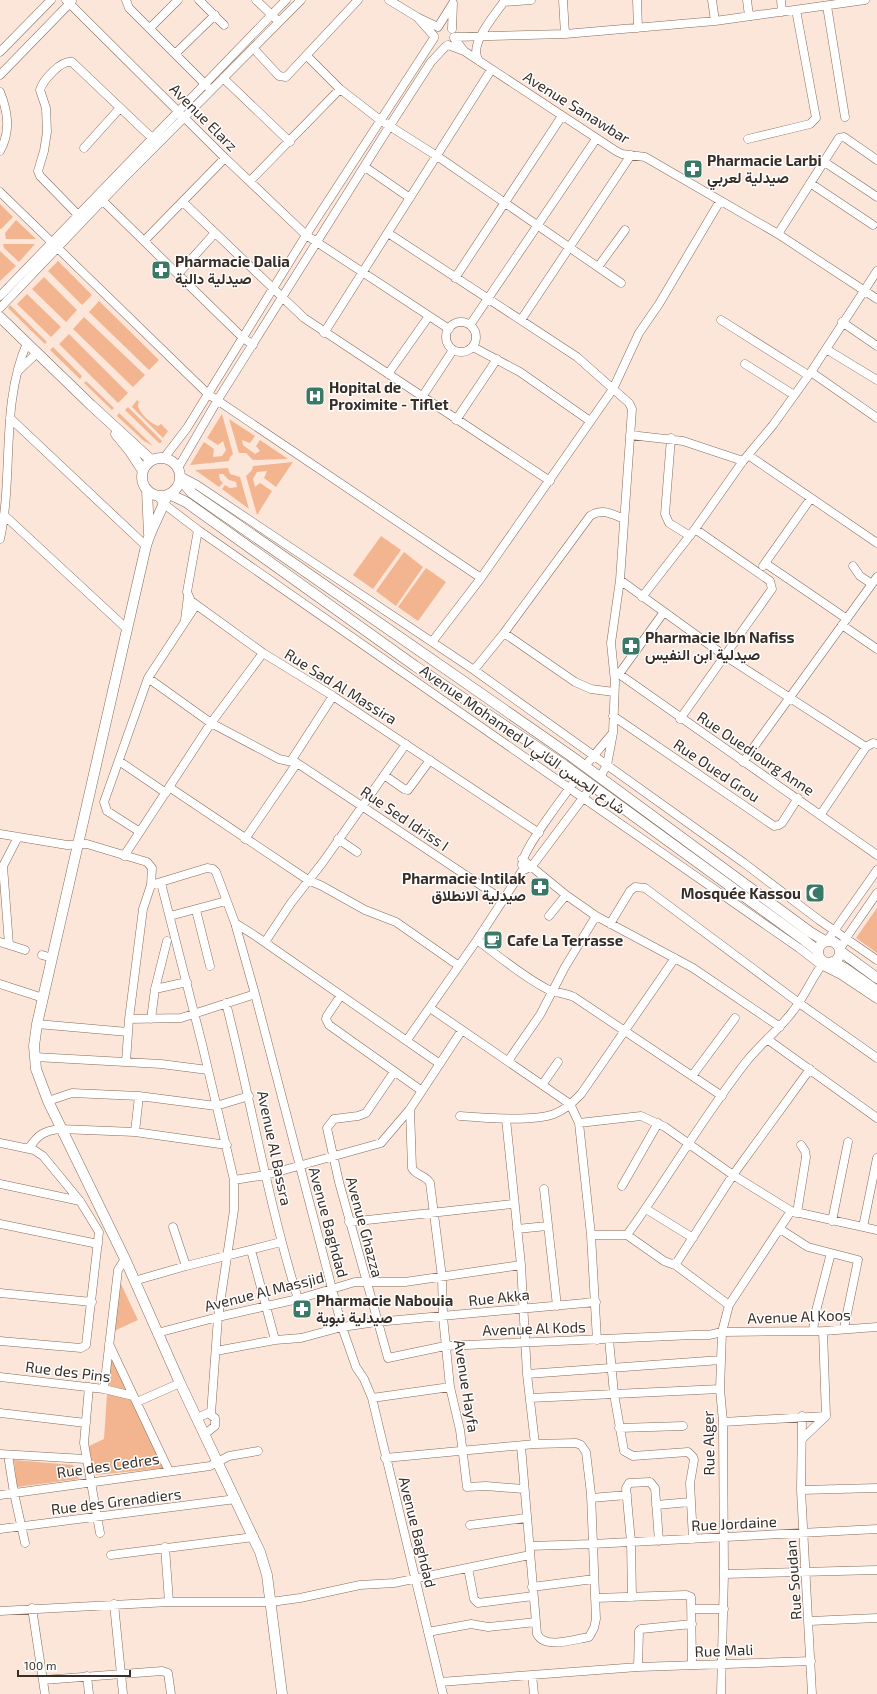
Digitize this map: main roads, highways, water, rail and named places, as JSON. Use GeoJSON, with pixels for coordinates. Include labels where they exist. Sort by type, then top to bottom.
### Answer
{"type":"FeatureCollection","features":[{"type":"Feature","properties":{"kind":"main road"},"geometry":{"type":"LineString","coordinates":[[0,317],[91,405],[151,460]]}},
{"type":"Feature","properties":{"kind":"main road"},"geometry":{"type":"LineString","coordinates":[[91,405],[130,451],[143,471]]}},
{"type":"Feature","properties":{"kind":"main road"},"geometry":{"type":"LineString","coordinates":[[149,535],[147,490],[142,481],[143,471],[151,460],[164,458],[174,464],[179,475],[192,493],[585,766],[810,932],[826,941],[834,942],[840,950],[877,978]]}},
{"type":"Feature","properties":{"kind":"main road"},"geometry":{"type":"LineString","coordinates":[[179,475],[174,490],[164,497],[146,546],[78,844],[47,957],[43,998],[37,1024],[35,1056],[40,1081],[60,1129],[125,1259],[157,1333],[219,1462],[264,1562],[282,1694]]}},
{"type":"Feature","properties":{"kind":"main road"},"geometry":{"type":"LineString","coordinates":[[147,490],[164,497],[186,502],[415,666],[511,729],[592,786],[804,940],[818,951],[820,957],[826,963],[846,969],[877,991]]}},
{"type":"Feature","properties":{"kind":"main road"},"geometry":{"type":"LineString","coordinates":[[818,951],[820,945],[826,941]]}},
{"type":"Feature","properties":{"kind":"main road"},"geometry":{"type":"LineString","coordinates":[[826,963],[838,958],[840,950]]}},
{"type":"Feature","properties":{"kind":"place","name":"Pharmacie Larbi صيدلية لعربي"},"geometry":{"type":"Point","coordinates":[693,169]}},
{"type":"Feature","properties":{"kind":"place","name":"Pharmacie Dalia صيدلية دالية"},"geometry":{"type":"Point","coordinates":[161,270]}},
{"type":"Feature","properties":{"kind":"place","name":"Hopital de Proximite - Tiflet"},"geometry":{"type":"Point","coordinates":[315,396]}},
{"type":"Feature","properties":{"kind":"place","name":"Pharmacie Ibn Nafiss صيدلية ابن النفيس"},"geometry":{"type":"Point","coordinates":[631,646]}},
{"type":"Feature","properties":{"kind":"place","name":"Pharmacie Intilak صيدلية الانطلاق"},"geometry":{"type":"Point","coordinates":[540,887]}},
{"type":"Feature","properties":{"kind":"place","name":"Mosquée Kassou"},"geometry":{"type":"Point","coordinates":[815,893]}},
{"type":"Feature","properties":{"kind":"place","name":"Cafe La Terrasse"},"geometry":{"type":"Point","coordinates":[493,940]}},
{"type":"Feature","properties":{"kind":"place","name":"Pharmacie Nabouia صيدلية نبوية"},"geometry":{"type":"Point","coordinates":[302,1309]}}]}
